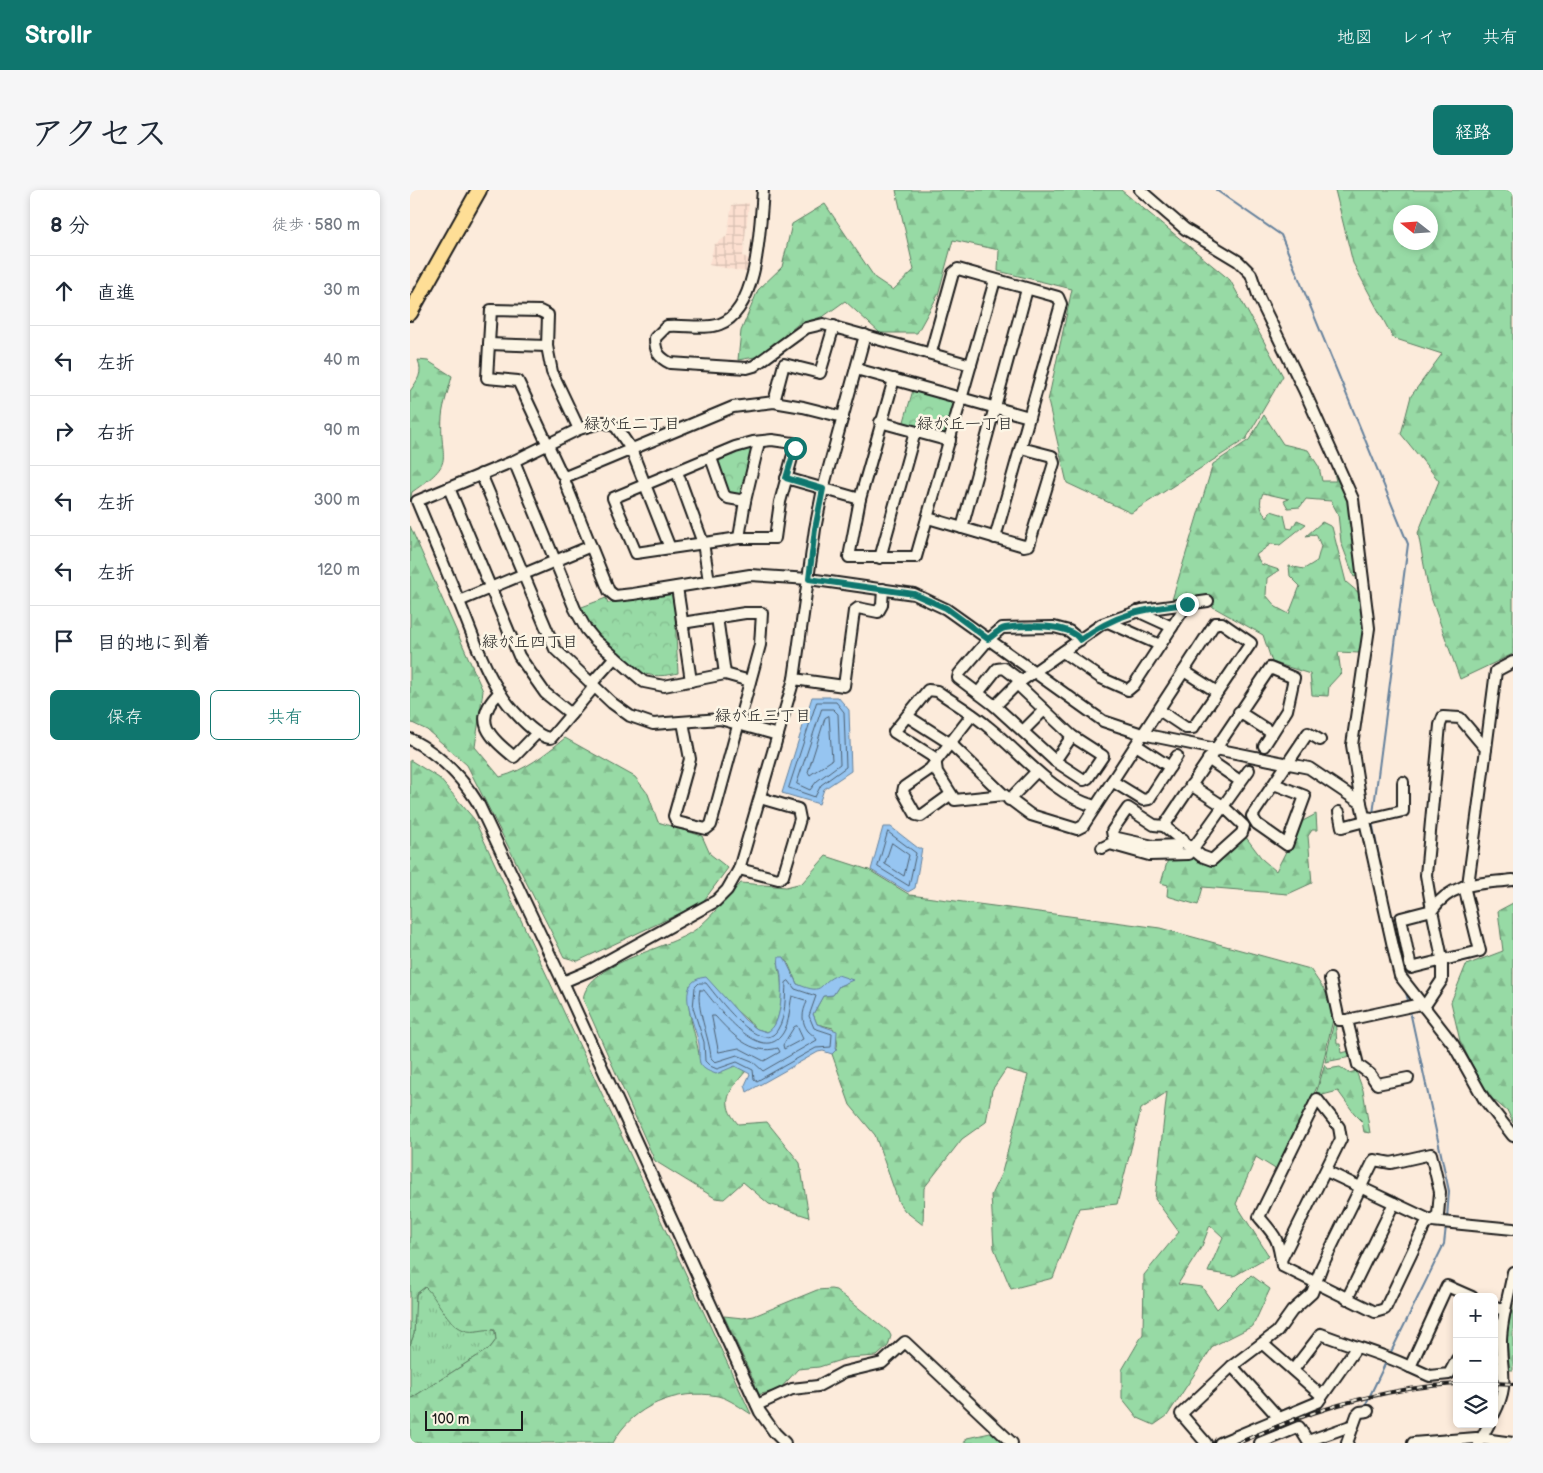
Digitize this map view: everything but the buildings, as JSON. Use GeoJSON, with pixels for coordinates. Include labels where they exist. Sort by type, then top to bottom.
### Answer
{"type":"FeatureCollection","features":[{"type":"Feature","properties":{"kind":"highway"},"geometry":{"type":"LineString","coordinates":[[410,313],[478,190]]}},
{"type":"Feature","properties":{"kind":"street"},"geometry":{"type":"LineString","coordinates":[[763,190],[754,275],[740,306],[729,319],[719,324],[667,326],[655,338],[655,349],[660,358],[670,363],[748,368],[754,366],[814,324],[834,326],[971,364]]}},
{"type":"Feature","properties":{"kind":"street"},"geometry":{"type":"LineString","coordinates":[[1140,190],[1185,229],[1238,261],[1251,274],[1259,298],[1304,390],[1353,499],[1369,628],[1352,745],[1361,803],[1368,819],[1400,976],[1416,1006],[1453,1044],[1484,1099],[1513,1136]]}},
{"type":"Feature","properties":{"kind":"street"},"geometry":{"type":"LineString","coordinates":[[931,352],[954,272],[958,269],[1058,297],[1061,304],[995,538]]}},
{"type":"Feature","properties":{"kind":"street"},"geometry":{"type":"LineString","coordinates":[[894,379],[880,422],[860,499],[850,557],[916,557],[995,280]]}},
{"type":"Feature","properties":{"kind":"street"},"geometry":{"type":"LineString","coordinates":[[962,528],[1027,289]]}},
{"type":"Feature","properties":{"kind":"street"},"geometry":{"type":"LineString","coordinates":[[579,429],[552,372],[547,346],[548,315],[540,311],[491,310],[487,378],[518,381],[561,473],[565,477],[565,482],[609,591],[615,596],[750,575],[809,579],[883,589],[929,599],[946,608],[1104,721],[1142,734],[1214,748],[1318,772],[1361,803]]}},
{"type":"Feature","properties":{"kind":"street"},"geometry":{"type":"LineString","coordinates":[[774,402],[784,364],[820,373],[834,326]]}},
{"type":"Feature","properties":{"kind":"street"},"geometry":{"type":"LineString","coordinates":[[563,982],[589,971],[716,901],[727,890],[739,869],[794,679],[815,529],[823,489],[865,335]]}},
{"type":"Feature","properties":{"kind":"street"},"geometry":{"type":"LineString","coordinates":[[489,344],[547,346]]}},
{"type":"Feature","properties":{"kind":"street"},"geometry":{"type":"LineString","coordinates":[[856,369],[1029,417]]}},
{"type":"Feature","properties":{"kind":"street"},"geometry":{"type":"LineString","coordinates":[[565,477],[733,407],[774,402],[843,417]]}},
{"type":"Feature","properties":{"kind":"street"},"geometry":{"type":"LineString","coordinates":[[615,657],[551,738],[544,738],[537,733],[499,693],[483,662],[417,501],[514,461],[547,443],[579,429],[604,422],[616,427],[631,449],[670,548]]}},
{"type":"Feature","properties":{"kind":"street"},"geometry":{"type":"LineString","coordinates":[[880,422],[950,441]]}},
{"type":"Feature","properties":{"kind":"street"},"geometry":{"type":"LineString","coordinates":[[880,558],[915,432]]}},
{"type":"Feature","properties":{"kind":"street"},"geometry":{"type":"LineString","coordinates":[[772,440],[793,443],[795,448],[786,478],[775,538],[740,538],[636,553],[613,498],[735,447],[759,442],[772,440]]}},
{"type":"Feature","properties":{"kind":"street"},"geometry":{"type":"LineString","coordinates":[[740,538],[745,501],[759,442]]}},
{"type":"Feature","properties":{"kind":"street"},"geometry":{"type":"LineString","coordinates":[[928,518],[1024,546],[1029,545],[1054,463],[1052,456],[1020,448]]}},
{"type":"Feature","properties":{"kind":"street"},"geometry":{"type":"LineString","coordinates":[[710,458],[724,495],[728,498],[745,501]]}},
{"type":"Feature","properties":{"kind":"street"},"geometry":{"type":"LineString","coordinates":[[514,461],[575,609],[595,640],[644,682],[650,684],[664,686],[725,674],[750,681]]}},
{"type":"Feature","properties":{"kind":"street"},"geometry":{"type":"LineString","coordinates":[[677,472],[703,543],[709,581]]}},
{"type":"Feature","properties":{"kind":"street"},"geometry":{"type":"LineString","coordinates":[[481,474],[555,649],[592,686],[630,716],[653,724],[720,719],[778,735]]}},
{"type":"Feature","properties":{"kind":"street"},"geometry":{"type":"LineString","coordinates":[[786,478],[860,499]]}},
{"type":"Feature","properties":{"kind":"street"},"geometry":{"type":"LineString","coordinates":[[449,488],[519,656],[545,693],[571,714]]}},
{"type":"Feature","properties":{"kind":"street"},"geometry":{"type":"LineString","coordinates":[[458,601],[591,546]]}},
{"type":"Feature","properties":{"kind":"street"},"geometry":{"type":"LineString","coordinates":[[677,586],[691,681]]}},
{"type":"Feature","properties":{"kind":"street"},"geometry":{"type":"LineString","coordinates":[[794,679],[844,686],[854,611],[858,608],[878,612],[882,605],[883,589]]}},
{"type":"Feature","properties":{"kind":"street"},"geometry":{"type":"LineString","coordinates":[[995,706],[1019,683],[1102,624],[1137,611],[1208,602]]}},
{"type":"Feature","properties":{"kind":"street"},"geometry":{"type":"LineString","coordinates":[[1063,652],[1101,678],[1128,690],[1134,685],[1187,604]]}},
{"type":"Feature","properties":{"kind":"street"},"geometry":{"type":"LineString","coordinates":[[1137,611],[1172,627]]}},
{"type":"Feature","properties":{"kind":"street"},"geometry":{"type":"LineString","coordinates":[[682,623],[717,617],[762,613],[760,645],[711,825],[706,829],[677,822],[674,816],[690,759],[683,722]]}},
{"type":"Feature","properties":{"kind":"street"},"geometry":{"type":"LineString","coordinates":[[717,617],[725,674]]}},
{"type":"Feature","properties":{"kind":"street"},"geometry":{"type":"LineString","coordinates":[[1108,622],[1160,645]]}},
{"type":"Feature","properties":{"kind":"street"},"geometry":{"type":"LineString","coordinates":[[907,716],[951,744],[1007,797],[1031,815],[1077,829],[1083,826],[1215,623],[1222,623],[1251,643],[1193,728],[1186,728],[1159,710]]}},
{"type":"Feature","properties":{"kind":"street"},"geometry":{"type":"LineString","coordinates":[[978,693],[997,669],[1004,668],[1072,736],[1103,756],[1088,778],[1084,780],[1055,761],[995,706],[958,678],[959,674],[988,639],[1002,628],[1054,627],[1069,631],[1080,640]]}},
{"type":"Feature","properties":{"kind":"street"},"geometry":{"type":"LineString","coordinates":[[1513,662],[1496,671],[1466,885],[1480,951],[1411,968],[1401,918],[1432,910],[1441,897],[1466,885],[1513,880]]}},
{"type":"Feature","properties":{"kind":"street"},"geometry":{"type":"LineString","coordinates":[[1164,826],[1214,748],[1270,668],[1294,678],[1287,710],[1264,746]]}},
{"type":"Feature","properties":{"kind":"street"},"geometry":{"type":"LineString","coordinates":[[1184,671],[1217,692]]}},
{"type":"Feature","properties":{"kind":"street"},"geometry":{"type":"LineString","coordinates":[[1036,772],[1007,797],[955,800],[950,795],[935,762],[935,758],[894,732],[928,690],[937,690],[988,726],[1036,772],[1085,804],[1095,806]]}},
{"type":"Feature","properties":{"kind":"street"},"geometry":{"type":"LineString","coordinates":[[499,693],[488,704],[486,728],[492,739],[514,757],[537,733]]}},
{"type":"Feature","properties":{"kind":"street"},"geometry":{"type":"LineString","coordinates":[[1023,732],[1044,710]]}},
{"type":"Feature","properties":{"kind":"street"},"geometry":{"type":"LineString","coordinates":[[1239,712],[1272,733]]}},
{"type":"Feature","properties":{"kind":"street"},"geometry":{"type":"LineString","coordinates":[[950,795],[921,816],[916,815],[904,792],[904,787],[930,768],[972,716]]}},
{"type":"Feature","properties":{"kind":"street"},"geometry":{"type":"LineString","coordinates":[[1330,979],[1339,1020],[1348,1020],[1416,1006],[1442,980],[1442,960],[1426,875],[1440,725],[1443,717],[1460,718],[1486,749]]}},
{"type":"Feature","properties":{"kind":"street"},"geometry":{"type":"LineString","coordinates":[[1274,784],[1305,796],[1287,845],[1257,824],[1252,816],[1308,733],[1320,740]]}},
{"type":"Feature","properties":{"kind":"street"},"geometry":{"type":"LineString","coordinates":[[1055,761],[1072,736]]}},
{"type":"Feature","properties":{"kind":"street"},"geometry":{"type":"LineString","coordinates":[[410,739],[424,746],[446,764],[470,789],[479,805],[563,982],[757,1405],[775,1433],[785,1443]]}},
{"type":"Feature","properties":{"kind":"street"},"geometry":{"type":"LineString","coordinates":[[1136,745],[1170,767]]}},
{"type":"Feature","properties":{"kind":"street"},"geometry":{"type":"LineString","coordinates":[[1112,782],[1142,800],[1149,799],[1177,756]]}},
{"type":"Feature","properties":{"kind":"street"},"geometry":{"type":"LineString","coordinates":[[1208,759],[1240,781]]}},
{"type":"Feature","properties":{"kind":"street"},"geometry":{"type":"LineString","coordinates":[[1102,848],[1110,844],[1149,854],[1189,854],[1249,770]]}},
{"type":"Feature","properties":{"kind":"street"},"geometry":{"type":"LineString","coordinates":[[1339,812],[1342,827],[1403,811],[1403,782]]}},
{"type":"Feature","properties":{"kind":"street"},"geometry":{"type":"LineString","coordinates":[[1183,839],[1179,845],[1153,846],[1114,837],[1112,831],[1128,808],[1154,825],[1164,826],[1183,839],[1201,856],[1212,860],[1242,833],[1244,826],[1223,806],[1191,785]]}},
{"type":"Feature","properties":{"kind":"street"},"geometry":{"type":"LineString","coordinates":[[739,869],[778,879],[783,876],[800,819],[798,809],[760,798]]}},
{"type":"Feature","properties":{"kind":"street"},"geometry":{"type":"LineString","coordinates":[[1348,1020],[1356,1062],[1370,1074],[1377,1084],[1408,1078]]}},
{"type":"Feature","properties":{"kind":"street"},"geometry":{"type":"LineString","coordinates":[[1206,1443],[1181,1414],[1232,1366],[1277,1332],[1292,1311],[1312,1293],[1317,1284],[1322,1266],[1374,1160],[1392,1163],[1431,1154],[1440,1192],[1438,1215],[1426,1225],[1385,1309],[1375,1312],[1347,1299],[1317,1284],[1282,1266],[1281,1260],[1278,1240],[1259,1217],[1317,1099],[1339,1127],[1341,1139],[1281,1260]]}},
{"type":"Feature","properties":{"kind":"street"},"geometry":{"type":"LineString","coordinates":[[1326,1171],[1432,1221],[1513,1229]]}},
{"type":"Feature","properties":{"kind":"street"},"geometry":{"type":"LineString","coordinates":[[1347,1299],[1394,1203]]}},
{"type":"Feature","properties":{"kind":"street"},"geometry":{"type":"LineString","coordinates":[[1498,1408],[1508,1392],[1499,1362],[1505,1310],[1513,1272]]}},
{"type":"Feature","properties":{"kind":"street"},"geometry":{"type":"LineString","coordinates":[[1410,1366],[1447,1286],[1463,1293]]}},
{"type":"Feature","properties":{"kind":"street"},"geometry":{"type":"LineString","coordinates":[[1498,1307],[1505,1310]]}},
{"type":"Feature","properties":{"kind":"street"},"geometry":{"type":"LineString","coordinates":[[1294,1370],[1321,1334],[1356,1348],[1389,1357],[1430,1376],[1449,1374],[1453,1366]]}},
{"type":"Feature","properties":{"kind":"street"},"geometry":{"type":"LineString","coordinates":[[757,1405],[792,1389],[818,1386],[844,1372],[882,1363],[905,1342],[1012,1443]]}},
{"type":"Feature","properties":{"kind":"street"},"geometry":{"type":"LineString","coordinates":[[1263,1344],[1322,1396]]}},
{"type":"Feature","properties":{"kind":"street"},"geometry":{"type":"LineString","coordinates":[[1220,1443],[1318,1402],[1356,1348]]}},
{"type":"Feature","properties":{"kind":"street"},"geometry":{"type":"LineString","coordinates":[[1232,1366],[1279,1418]]}},
{"type":"Feature","properties":{"kind":"street"},"geometry":{"type":"LineString","coordinates":[[1347,1443],[1353,1425],[1365,1411]]}},
{"type":"Feature","properties":{"kind":"street"},"geometry":{"type":"LineString","coordinates":[[1262,1443],[1299,1427],[1308,1442],[1353,1425]]}},
{"type":"Feature","properties":{"kind":"street"},"geometry":{"type":"LineString","coordinates":[[1481,1441],[1487,1428]]}},
{"type":"Feature","properties":{"kind":"street"},"geometry":{"type":"LineString","coordinates":[[1413,1443],[1426,1440],[1513,1443]]}},
{"type":"Feature","properties":{"kind":"shaded area"},"geometry":{"type":"Polygon","coordinates":[[[749,203],[743,256],[754,261],[751,273],[709,265],[714,245],[727,236],[732,205],[749,203]]]}},
{"type":"Feature","properties":{"kind":"green space"},"geometry":{"type":"Polygon","coordinates":[[[896,190],[1121,190],[1230,280],[1283,376],[1246,439],[1131,513],[1067,483],[1048,401],[1072,289],[998,271],[999,250],[953,240],[938,295],[917,333],[880,333],[845,301],[824,316],[797,325],[761,356],[738,360],[741,331],[758,290],[782,267],[792,224],[825,204],[875,278],[893,290],[914,270],[896,190]]]}},
{"type":"Feature","properties":{"kind":"green space"},"geometry":{"type":"Polygon","coordinates":[[[1335,190],[1513,190],[1513,654],[1460,679],[1429,592],[1418,533],[1439,481],[1401,434],[1411,396],[1442,354],[1393,338],[1353,263],[1335,190]]]}},
{"type":"Feature","properties":{"kind":"green space"},"geometry":{"type":"Polygon","coordinates":[[[418,360],[428,361],[452,376],[442,417],[443,460],[441,466],[436,473],[412,492],[410,501],[410,391],[419,376],[418,360]]]}},
{"type":"Feature","properties":{"kind":"green space"},"geometry":{"type":"Polygon","coordinates":[[[913,390],[957,404],[948,435],[903,425],[913,390]]]}},
{"type":"Feature","properties":{"kind":"green space"},"geometry":{"type":"Polygon","coordinates":[[[1264,415],[1283,444],[1308,450],[1319,467],[1322,481],[1336,481],[1331,460],[1349,501],[1359,575],[1354,577],[1341,542],[1338,514],[1331,501],[1306,499],[1300,507],[1288,508],[1284,501],[1289,499],[1263,493],[1260,503],[1267,518],[1271,511],[1284,515],[1287,528],[1292,529],[1297,520],[1306,524],[1280,545],[1271,544],[1256,555],[1261,564],[1279,570],[1267,578],[1266,595],[1276,607],[1289,614],[1300,586],[1290,576],[1289,566],[1304,569],[1317,561],[1321,546],[1316,534],[1306,536],[1322,522],[1332,527],[1346,582],[1359,593],[1364,630],[1359,653],[1338,652],[1341,673],[1329,686],[1328,696],[1312,695],[1310,674],[1272,662],[1263,635],[1213,607],[1211,596],[1172,600],[1213,464],[1249,440],[1264,415]]]}},
{"type":"Feature","properties":{"kind":"green space"},"geometry":{"type":"Polygon","coordinates":[[[754,444],[743,494],[730,496],[715,459],[754,444]]]}},
{"type":"Feature","properties":{"kind":"green space"},"geometry":{"type":"Polygon","coordinates":[[[410,526],[483,691],[475,747],[500,777],[526,766],[565,738],[635,777],[648,794],[658,822],[702,836],[710,854],[728,868],[702,903],[578,961],[564,957],[467,765],[427,730],[410,722],[410,526]]]}},
{"type":"Feature","properties":{"kind":"green space"},"geometry":{"type":"Polygon","coordinates":[[[669,593],[674,596],[678,673],[653,675],[643,673],[627,664],[600,640],[579,608],[606,598],[608,603],[669,593]]]}},
{"type":"Feature","properties":{"kind":"green space"},"geometry":{"type":"Polygon","coordinates":[[[410,760],[439,778],[474,819],[751,1414],[722,1397],[702,1394],[687,1395],[657,1403],[644,1410],[621,1430],[613,1443],[410,1443],[410,1399],[490,1348],[496,1340],[495,1330],[472,1331],[458,1327],[425,1287],[416,1294],[414,1334],[410,1345],[410,760]]]}},
{"type":"Feature","properties":{"kind":"green space"},"geometry":{"type":"Polygon","coordinates":[[[1316,814],[1317,830],[1312,830],[1308,836],[1312,883],[1288,894],[1203,887],[1198,905],[1167,896],[1168,885],[1161,883],[1168,859],[1188,859],[1194,854],[1215,864],[1245,836],[1263,860],[1276,871],[1301,822],[1316,814]]]}},
{"type":"Feature","properties":{"kind":"green space"},"geometry":{"type":"Polygon","coordinates":[[[826,856],[869,870],[910,895],[1160,928],[1310,969],[1325,991],[1334,1015],[1318,1085],[1277,1170],[1256,1157],[1236,1204],[1269,1256],[1234,1276],[1208,1272],[1223,1237],[1210,1225],[1202,1246],[1178,1284],[1202,1287],[1217,1309],[1251,1275],[1270,1289],[1253,1326],[1213,1346],[1167,1416],[1154,1425],[1138,1418],[1122,1398],[1122,1370],[1143,1334],[1144,1275],[1179,1232],[1155,1199],[1167,1092],[1141,1109],[1117,1204],[1079,1208],[1053,1278],[1011,1289],[994,1248],[991,1195],[1002,1172],[1028,1075],[1006,1069],[992,1090],[986,1122],[962,1139],[924,1188],[923,1225],[905,1211],[899,1203],[875,1135],[850,1105],[832,1054],[837,1048],[837,1039],[833,1028],[817,1024],[813,1014],[823,996],[833,995],[839,986],[852,980],[834,977],[820,990],[810,990],[797,984],[787,961],[778,962],[781,979],[781,997],[779,1015],[772,1030],[767,1032],[757,1029],[728,1003],[690,985],[690,1014],[700,1063],[735,1066],[746,1071],[728,1097],[732,1116],[738,1124],[767,1122],[800,1163],[809,1217],[769,1204],[743,1182],[724,1199],[715,1198],[655,1161],[583,999],[589,986],[600,975],[615,965],[686,935],[699,927],[741,883],[786,887],[802,883],[826,856]]]}},
{"type":"Feature","properties":{"kind":"green space"},"geometry":{"type":"Polygon","coordinates":[[[1513,903],[1513,1123],[1508,1112],[1487,1094],[1460,1041],[1451,1002],[1466,965],[1503,951],[1498,911],[1513,903]]]}},
{"type":"Feature","properties":{"kind":"green space"},"geometry":{"type":"Polygon","coordinates":[[[1335,1017],[1337,1044],[1340,1044],[1341,1053],[1350,1051],[1351,1057],[1325,1062],[1335,1017]]]}},
{"type":"Feature","properties":{"kind":"green space"},"geometry":{"type":"Polygon","coordinates":[[[1325,1064],[1328,1069],[1340,1067],[1349,1073],[1356,1071],[1363,1090],[1370,1133],[1364,1132],[1362,1121],[1338,1091],[1315,1097],[1325,1064]]]}},
{"type":"Feature","properties":{"kind":"green space"},"geometry":{"type":"Polygon","coordinates":[[[425,1287],[476,1331],[486,1328],[495,1331],[496,1340],[490,1348],[410,1399],[410,1345],[414,1334],[414,1303],[416,1294],[425,1287]]]}},
{"type":"Feature","properties":{"kind":"green space"},"geometry":{"type":"Polygon","coordinates":[[[817,1290],[836,1290],[889,1332],[891,1336],[888,1346],[877,1356],[847,1358],[819,1367],[798,1369],[779,1390],[757,1395],[755,1383],[724,1316],[743,1318],[754,1316],[817,1290]]]}},
{"type":"Feature","properties":{"kind":"green space"},"geometry":{"type":"Polygon","coordinates":[[[1513,1303],[1513,1370],[1509,1370],[1507,1334],[1513,1303]]]}},
{"type":"Feature","properties":{"kind":"green space"},"geometry":{"type":"Polygon","coordinates":[[[995,1432],[1007,1443],[964,1443],[967,1438],[995,1432]]]}},
{"type":"Feature","properties":{"kind":"water"},"geometry":{"type":"Polygon","coordinates":[[[812,697],[838,697],[849,710],[851,771],[824,789],[819,804],[782,793],[812,697]]]}},
{"type":"Feature","properties":{"kind":"water"},"geometry":{"type":"Polygon","coordinates":[[[883,827],[891,827],[918,848],[922,848],[915,888],[908,892],[871,870],[883,827]]]}},
{"type":"Feature","properties":{"kind":"water"},"geometry":{"type":"Polygon","coordinates":[[[779,957],[784,957],[797,984],[807,988],[818,989],[831,978],[838,975],[853,980],[839,986],[833,995],[823,996],[813,1014],[817,1024],[837,1031],[836,1050],[832,1054],[823,1051],[818,1052],[747,1092],[745,1085],[750,1074],[735,1066],[716,1074],[701,1065],[699,1044],[690,1015],[688,994],[690,986],[696,980],[706,977],[745,1020],[757,1029],[767,1032],[776,1023],[780,1008],[781,974],[778,963],[779,957]]]}},
{"type":"Feature","properties":{"kind":"waterway"},"geometry":{"type":"LineString","coordinates":[[1216,190],[1281,235],[1408,544],[1373,814]]}},
{"type":"Feature","properties":{"kind":"waterway"},"geometry":{"type":"LineString","coordinates":[[1372,821],[1385,888]]}},
{"type":"Feature","properties":{"kind":"waterway"},"geometry":{"type":"LineString","coordinates":[[1405,989],[1409,1004]]}},
{"type":"Feature","properties":{"kind":"waterway"},"geometry":{"type":"LineString","coordinates":[[1410,1011],[1449,1191],[1447,1219]]}},
{"type":"Feature","properties":{"kind":"waterway"},"geometry":{"type":"LineString","coordinates":[[1390,1354],[1444,1244],[1446,1226]]}},
{"type":"Feature","properties":{"kind":"waterway"},"geometry":{"type":"LineString","coordinates":[[1364,1408],[1387,1360]]}},
{"type":"Feature","properties":{"kind":"railway"},"geometry":{"type":"LineString","coordinates":[[1498,1383],[1513,1384]]}},
{"type":"Feature","properties":{"kind":"railway"},"geometry":{"type":"LineString","coordinates":[[1239,1443],[1291,1421],[1345,1403],[1400,1390],[1453,1384]]}},
{"type":"Feature","properties":{"kind":"district","name":"緑が丘二丁目"},"geometry":{"type":"Point","coordinates":[632,424]}},
{"type":"Feature","properties":{"kind":"district","name":"緑が丘一丁目"},"geometry":{"type":"Point","coordinates":[965,424]}},
{"type":"Feature","properties":{"kind":"district","name":"緑が丘四丁目"},"geometry":{"type":"Point","coordinates":[530,642]}},
{"type":"Feature","properties":{"kind":"district","name":"緑が丘三丁目"},"geometry":{"type":"Point","coordinates":[763,716]}},
{"type":"Feature","properties":{"kind":"route"},"geometry":{"type":"LineString","coordinates":[[795,448],[786,478],[823,489],[815,529],[809,579],[891,590],[929,599],[946,608],[988,639],[1002,628],[1054,627],[1069,631],[1080,640],[1102,624],[1119,617],[1142,610],[1187,604]]}}]}
